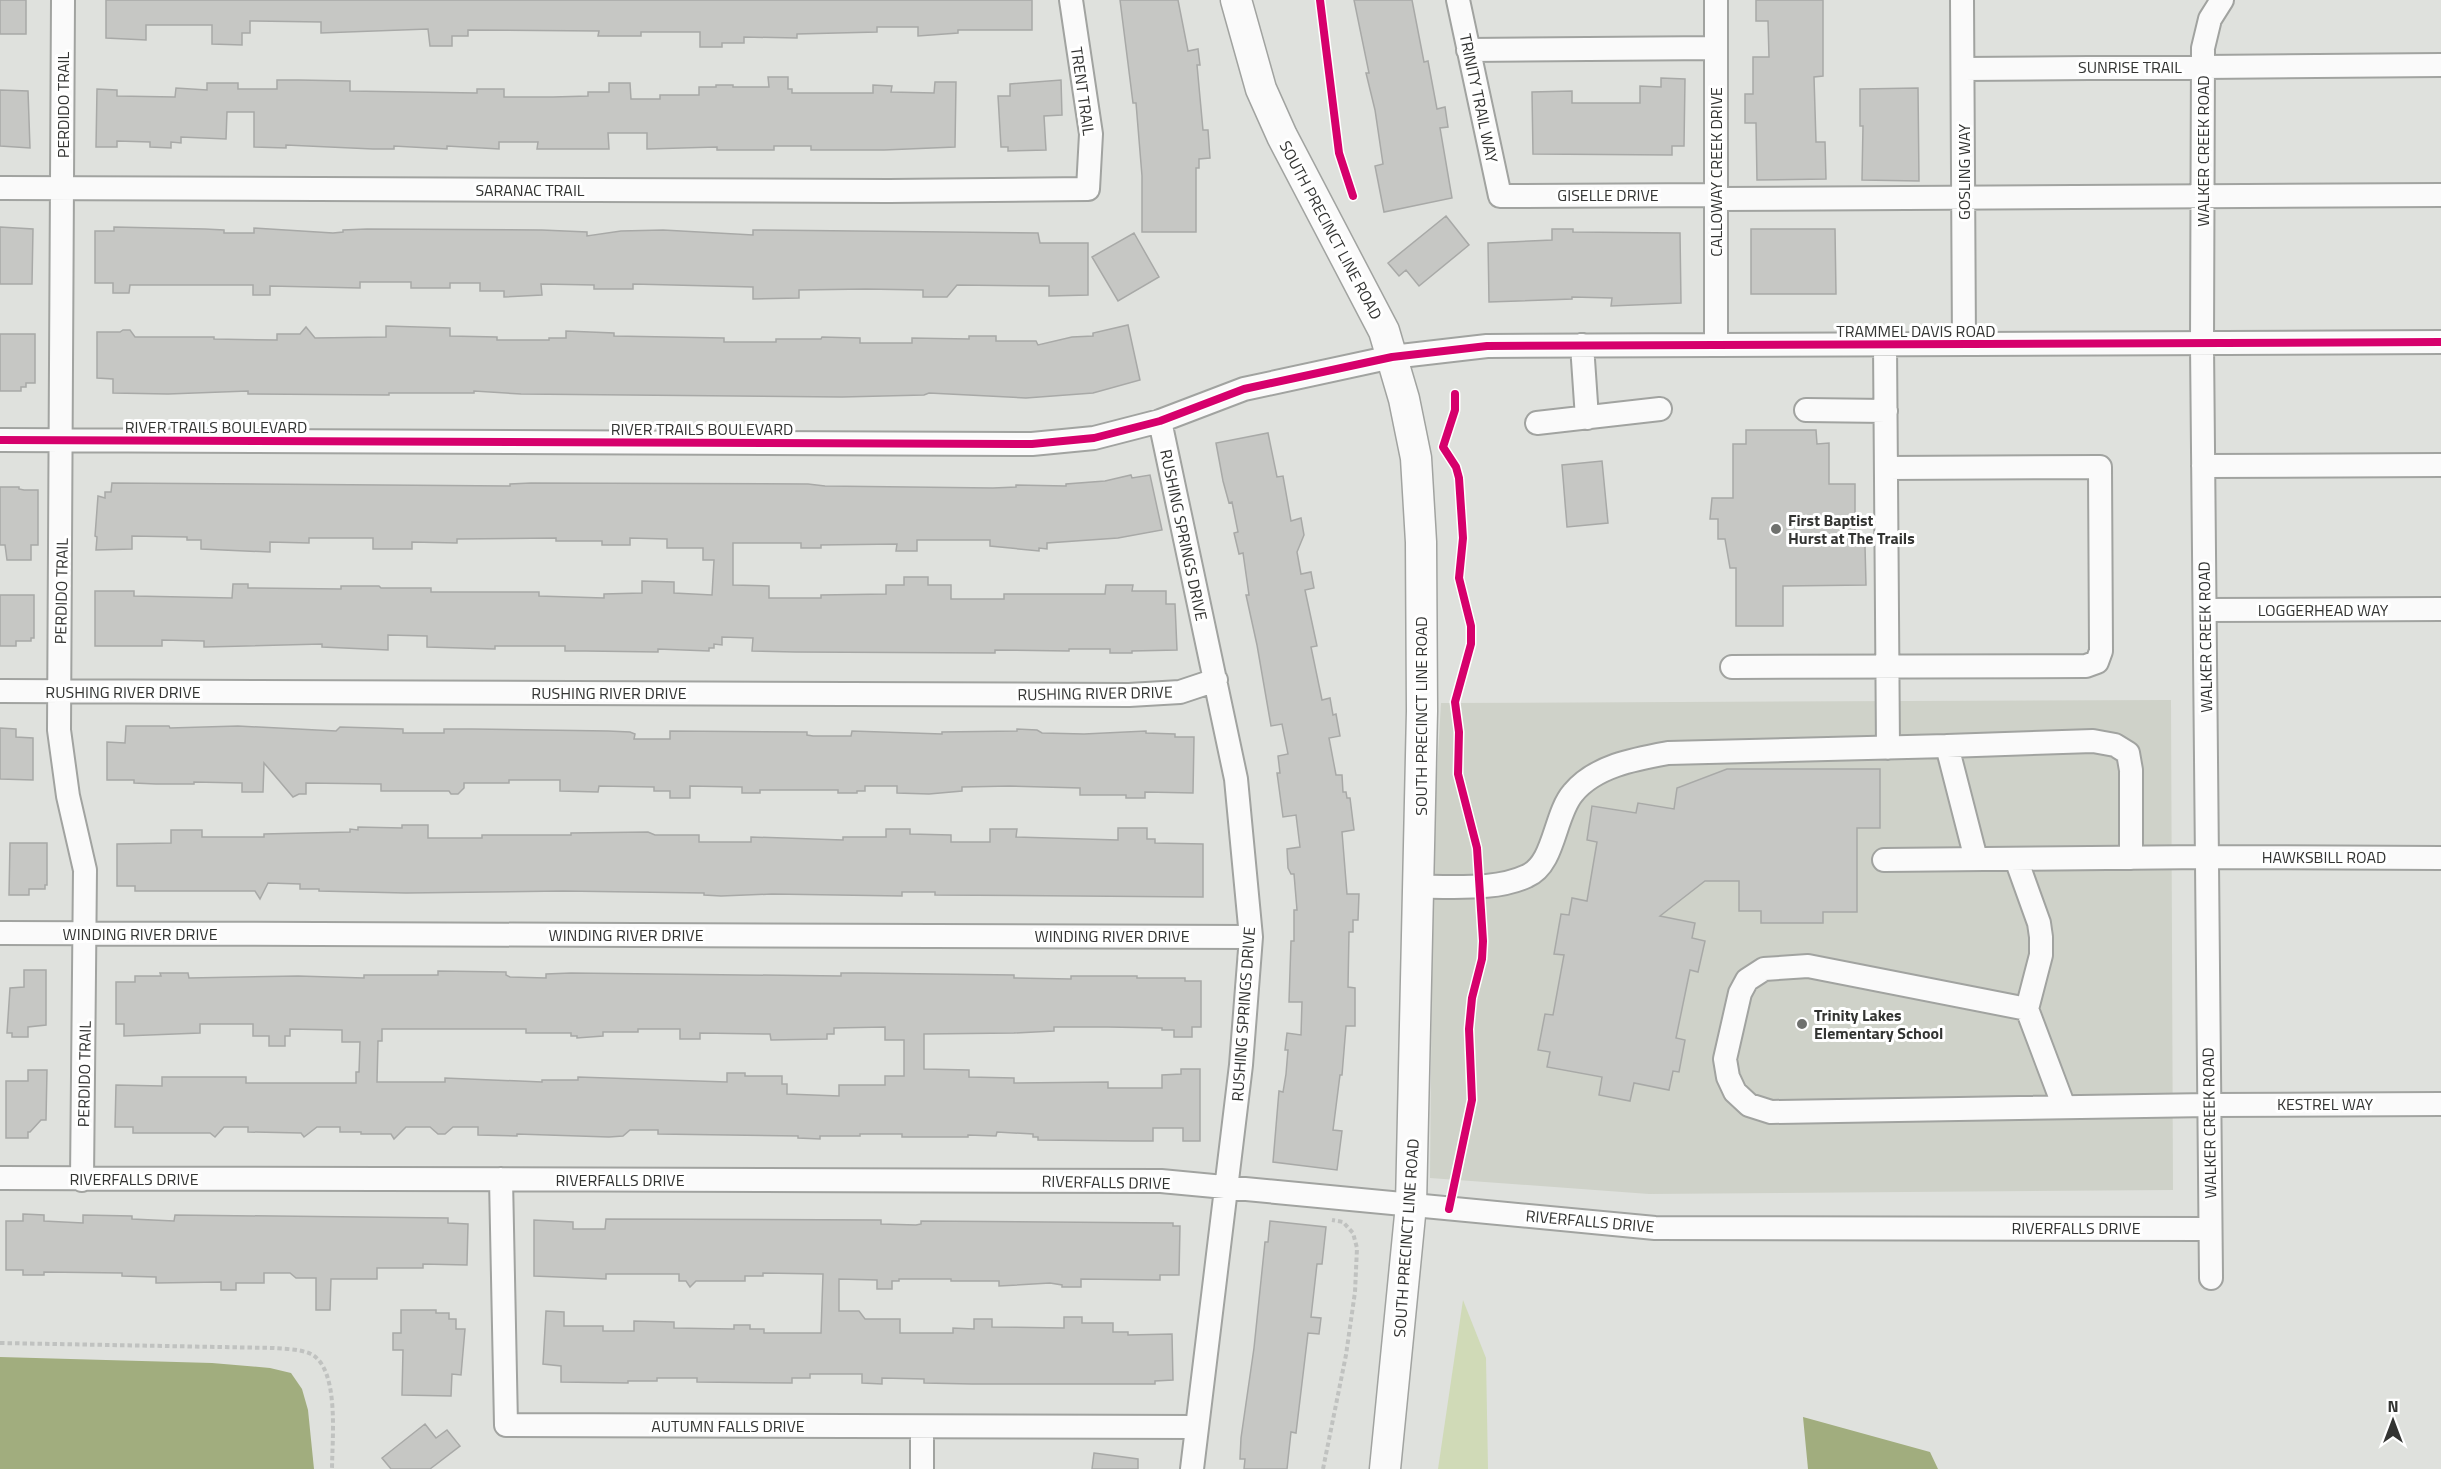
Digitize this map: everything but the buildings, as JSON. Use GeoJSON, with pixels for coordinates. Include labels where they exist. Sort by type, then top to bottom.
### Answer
{"type":"FeatureCollection","features":[{"type":"Feature","properties":{"kind":"main road","name":"SOUTH PRECINCT LINE ROAD"},"geometry":{"type":"LineString","coordinates":[[1236,0],[1258,79],[1269,108],[1286,145],[1384,331],[1416,458],[1421,542],[1422,711],[1411,1205],[1385,1469]]}},
{"type":"Feature","properties":{"kind":"street","name":"PERDIDO TRAIL"},"geometry":{"type":"LineString","coordinates":[[63,0],[59,730],[62,763],[85,870],[82,1180]]}},
{"type":"Feature","properties":{"kind":"street","name":"TRENT TRAIL"},"geometry":{"type":"LineString","coordinates":[[1059,190],[1088,189],[1090,134],[1071,0]]}},
{"type":"Feature","properties":{"kind":"street","name":"TRINITY TRAIL WAY"},"geometry":{"type":"LineString","coordinates":[[1458,0],[1500,196]]}},
{"type":"Feature","properties":{"kind":"street","name":"CALLOWAY CREEK DRIVE"},"geometry":{"type":"LineString","coordinates":[[1716,0],[1716,344]]}},
{"type":"Feature","properties":{"kind":"street","name":"GOSLING WAY"},"geometry":{"type":"LineString","coordinates":[[1962,0],[1964,344]]}},
{"type":"Feature","properties":{"kind":"street","name":"WALKER CREEK ROAD"},"geometry":{"type":"LineString","coordinates":[[2211,1278],[2202,345],[2203,48],[2210,19],[2222,0]]}},
{"type":"Feature","properties":{"kind":"street"},"geometry":{"type":"LineString","coordinates":[[1468,50],[1716,48]]}},
{"type":"Feature","properties":{"kind":"street","name":"SUNRISE TRAIL"},"geometry":{"type":"LineString","coordinates":[[1963,69],[2441,65]]}},
{"type":"Feature","properties":{"kind":"street","name":"SARANAC TRAIL"},"geometry":{"type":"LineString","coordinates":[[0,188],[1059,190]]}},
{"type":"Feature","properties":{"kind":"street","name":"GISELLE DRIVE"},"geometry":{"type":"LineString","coordinates":[[1500,196],[2441,195]]}},
{"type":"Feature","properties":{"kind":"street","name":"TRAMMEL DAVIS ROAD"},"geometry":{"type":"LineString","coordinates":[[1392,357],[1487,346],[2202,345],[2441,342]]}},
{"type":"Feature","properties":{"kind":"street"},"geometry":{"type":"LineString","coordinates":[[1885,344],[1888,748]]}},
{"type":"Feature","properties":{"kind":"street"},"geometry":{"type":"LineString","coordinates":[[1582,345],[1587,418]]}},
{"type":"Feature","properties":{"kind":"street","name":"RIVER TRAILS BOULEVARD"},"geometry":{"type":"LineString","coordinates":[[0,440],[1032,444],[1094,438],[1160,421],[1244,389],[1392,357]]}},
{"type":"Feature","properties":{"kind":"street"},"geometry":{"type":"LineString","coordinates":[[1537,423],[1660,409]]}},
{"type":"Feature","properties":{"kind":"street"},"geometry":{"type":"LineString","coordinates":[[1806,410],[1886,411]]}},
{"type":"Feature","properties":{"kind":"street","name":"RUSHING SPRINGS DRIVE"},"geometry":{"type":"LineString","coordinates":[[1160,421],[1236,779],[1251,937],[1241,1065],[1192,1469]]}},
{"type":"Feature","properties":{"kind":"street"},"geometry":{"type":"LineString","coordinates":[[2203,466],[2441,465]]}},
{"type":"Feature","properties":{"kind":"street"},"geometry":{"type":"LineString","coordinates":[[1732,667],[2086,666],[2097,662],[2101,651],[2100,467],[1886,468]]}},
{"type":"Feature","properties":{"kind":"street","name":"LOGGERHEAD WAY"},"geometry":{"type":"LineString","coordinates":[[2205,610],[2441,609]]}},
{"type":"Feature","properties":{"kind":"street","name":"RUSHING RIVER DRIVE"},"geometry":{"type":"LineString","coordinates":[[0,691],[1129,695],[1180,692],[1216,680]]}},
{"type":"Feature","properties":{"kind":"street"},"geometry":{"type":"LineString","coordinates":[[1419,887],[1502,884],[1530,876],[1547,856],[1560,817],[1572,794],[1593,777],[1628,760],[1668,753],[2093,741],[2115,745],[2128,753],[2131,858]]}},
{"type":"Feature","properties":{"kind":"street"},"geometry":{"type":"LineString","coordinates":[[1947,746],[1976,859]]}},
{"type":"Feature","properties":{"kind":"street","name":"HAWKSBILL ROAD"},"geometry":{"type":"LineString","coordinates":[[1884,860],[2207,857],[2441,858]]}},
{"type":"Feature","properties":{"kind":"street"},"geometry":{"type":"LineString","coordinates":[[2016,859],[2039,923],[2041,937],[2041,955],[2027,1009],[2064,1107]]}},
{"type":"Feature","properties":{"kind":"street","name":"WINDING RIVER DRIVE"},"geometry":{"type":"LineString","coordinates":[[0,933],[1251,937]]}},
{"type":"Feature","properties":{"kind":"street","name":"KESTREL WAY"},"geometry":{"type":"LineString","coordinates":[[2027,1009],[1808,966],[1764,969],[1747,980],[1740,993],[1725,1059],[1728,1077],[1736,1092],[1749,1105],[1771,1112],[2441,1104]]}},
{"type":"Feature","properties":{"kind":"street","name":"RIVERFALLS DRIVE"},"geometry":{"type":"LineString","coordinates":[[0,1178],[1149,1181],[1655,1228],[2210,1229]]}},
{"type":"Feature","properties":{"kind":"street","name":"AUTUMN FALLS DRIVE"},"geometry":{"type":"LineString","coordinates":[[501,1179],[506,1425],[1196,1427]]}},
{"type":"Feature","properties":{"kind":"street"},"geometry":{"type":"LineString","coordinates":[[922,1427],[922,1469]]}},
{"type":"Feature","properties":{"kind":"path"},"geometry":{"type":"LineString","coordinates":[[1323,1469],[1346,1355],[1355,1292],[1357,1248],[1353,1233],[1343,1222],[1329,1220]]}},
{"type":"Feature","properties":{"kind":"path"},"geometry":{"type":"LineString","coordinates":[[0,1343],[274,1348],[311,1354],[324,1364],[330,1382],[332,1469]]}},
{"type":"Feature","properties":{"kind":"shaded area","name":"Trinity Lakes Elementary School"},"geometry":{"type":"Polygon","coordinates":[[[2171,700],[2173,1190],[1649,1194],[1430,1178],[1433,844],[1441,703],[2171,700]]]}},
{"type":"Feature","properties":{"kind":"shaded area"},"geometry":{"type":"Polygon","coordinates":[[[1463,1300],[1486,1358],[1488,1469],[1438,1469],[1463,1300]]]}},
{"type":"Feature","properties":{"kind":"shaded area"},"geometry":{"type":"Polygon","coordinates":[[[0,1357],[212,1363],[270,1368],[291,1373],[302,1389],[308,1410],[314,1469],[0,1469],[0,1357]]]}},
{"type":"Feature","properties":{"kind":"shaded area"},"geometry":{"type":"Polygon","coordinates":[[[1803,1417],[1930,1452],[1938,1469],[1808,1469],[1803,1417]]]}},
{"type":"Feature","properties":{"kind":"cycle path"},"geometry":{"type":"LineString","coordinates":[[1320,0],[1339,153],[1353,196]]}},
{"type":"Feature","properties":{"kind":"cycle path"},"geometry":{"type":"LineString","coordinates":[[0,440],[1032,444],[1094,438],[1160,421],[1244,389],[1392,357],[1487,346],[2441,342]]}},
{"type":"Feature","properties":{"kind":"cycle path"},"geometry":{"type":"LineString","coordinates":[[1449,1209],[1472,1100],[1469,1029],[1472,998],[1482,959],[1483,941],[1477,848],[1458,774],[1459,732],[1455,702],[1471,644],[1471,626],[1459,578],[1463,538],[1459,478],[1456,467],[1443,447],[1455,410],[1455,394]]}},
{"type":"Feature","properties":{"kind":"place","name":"First Baptist Hurst at The Trails"},"geometry":{"type":"Point","coordinates":[1776,529]}},
{"type":"Feature","properties":{"kind":"place","name":"Trinity Lakes Elementary School"},"geometry":{"type":"Point","coordinates":[1802,1024]}}]}
